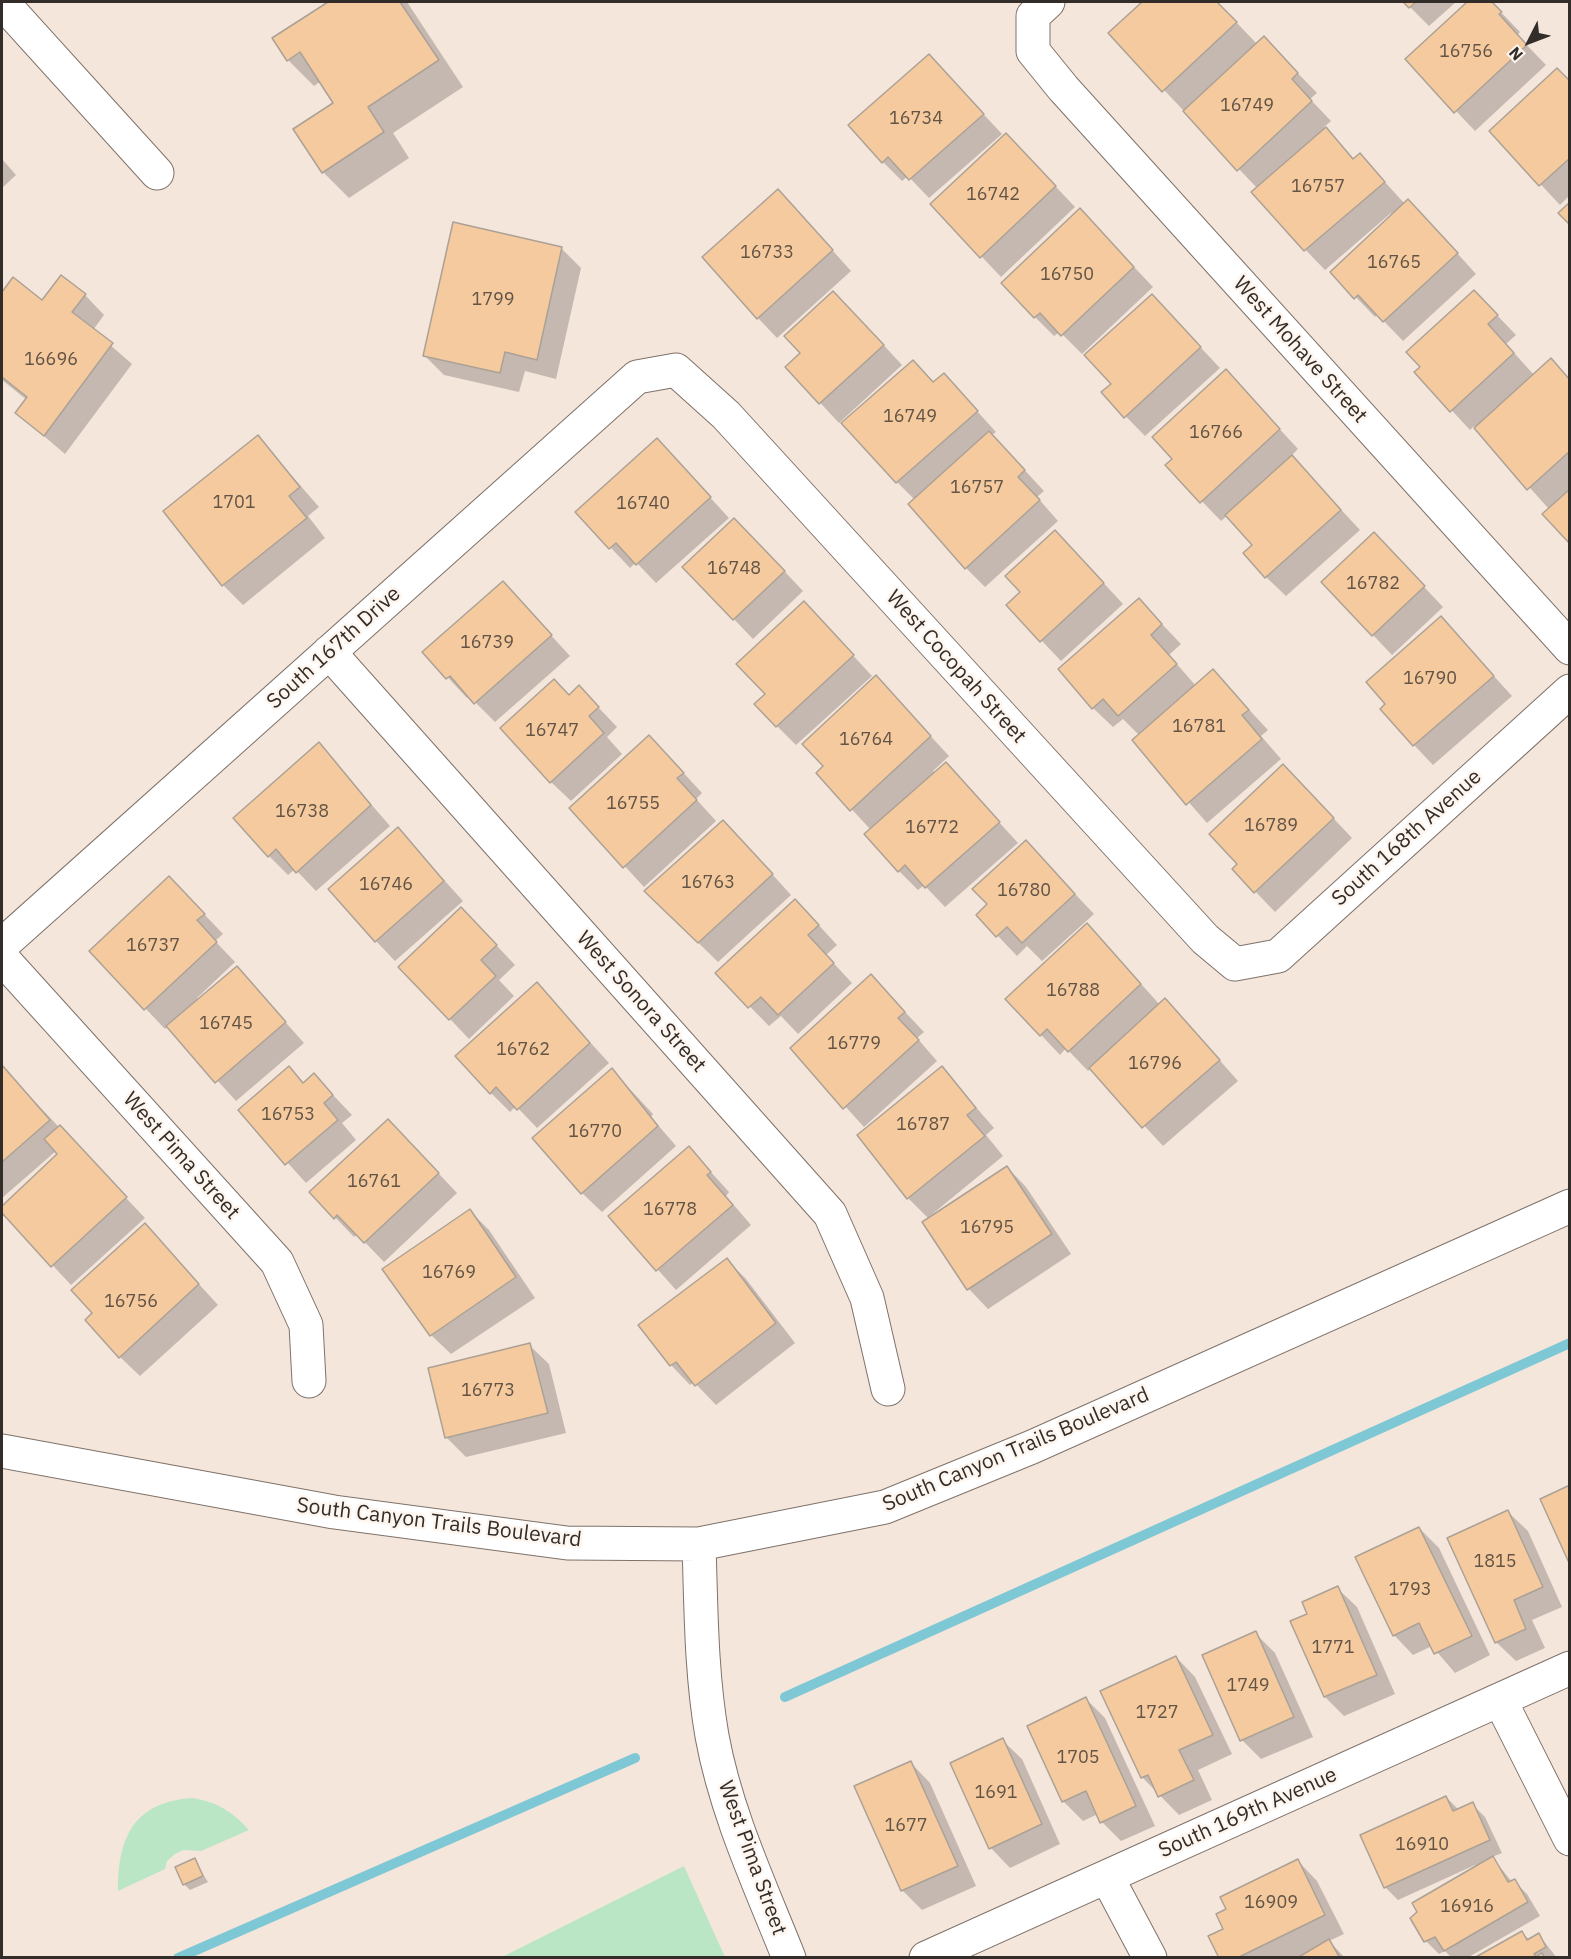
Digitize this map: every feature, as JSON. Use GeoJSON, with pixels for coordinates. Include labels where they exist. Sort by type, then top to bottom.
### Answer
{"type":"FeatureCollection","features":[{"type":"Feature","properties":{"kind":"street"},"geometry":{"type":"LineString","coordinates":[[2,2],[157,173]]}},
{"type":"Feature","properties":{"kind":"street","name":"West Mohave Street"},"geometry":{"type":"LineString","coordinates":[[1048,2],[1033,16],[1033,51],[1063,88],[1569,648]]}},
{"type":"Feature","properties":{"kind":"street","name":"South 167th Drive"},"geometry":{"type":"LineString","coordinates":[[2,945],[637,377],[676,370]]}},
{"type":"Feature","properties":{"kind":"street","name":"West Cocopah Street"},"geometry":{"type":"LineString","coordinates":[[676,370],[726,415],[1205,939],[1234,964]]}},
{"type":"Feature","properties":{"kind":"street","name":"West Sonora Street"},"geometry":{"type":"LineString","coordinates":[[329,652],[830,1214],[867,1298],[888,1389]]}},
{"type":"Feature","properties":{"kind":"street","name":"South 168th Avenue"},"geometry":{"type":"LineString","coordinates":[[1234,964],[1278,956],[1569,691]]}},
{"type":"Feature","properties":{"kind":"street","name":"West Pima Street"},"geometry":{"type":"LineString","coordinates":[[2,958],[277,1262],[306,1325],[309,1381]]}},
{"type":"Feature","properties":{"kind":"street","name":"South Canyon Trails Boulevard"},"geometry":{"type":"LineString","coordinates":[[2,1451],[334,1512],[567,1543],[699,1544],[885,1507],[1032,1447],[1569,1206]]}},
{"type":"Feature","properties":{"kind":"street","name":"West Pima Street"},"geometry":{"type":"LineString","coordinates":[[699,1544],[706,1685],[712,1737],[736,1827],[789,1958]]}},
{"type":"Feature","properties":{"kind":"street","name":"South 169th Avenue"},"geometry":{"type":"LineString","coordinates":[[926,1958],[1569,1668]]}},
{"type":"Feature","properties":{"kind":"street"},"geometry":{"type":"LineString","coordinates":[[1500,1700],[1569,1839]]}},
{"type":"Feature","properties":{"kind":"street"},"geometry":{"type":"LineString","coordinates":[[1107,1877],[1150,1958]]}},
{"type":"Feature","properties":{"kind":"green space"},"geometry":{"type":"Polygon","coordinates":[[[192,1798],[224,1808],[249,1830],[201,1851],[183,1850],[167,1861],[165,1869],[118,1891],[121,1854],[133,1826],[143,1815],[156,1807],[172,1801],[192,1798]]]}},
{"type":"Feature","properties":{"kind":"green space"},"geometry":{"type":"Polygon","coordinates":[[[684,1866],[725,1957],[502,1957],[684,1866]]]}},
{"type":"Feature","properties":{"kind":"building"},"geometry":{"type":"Polygon","coordinates":[[[328,2],[400,2],[439,60],[368,107],[384,132],[322,173],[293,129],[333,103],[300,52],[287,61],[272,38],[328,2]]]}},
{"type":"Feature","properties":{"kind":"building"},"geometry":{"type":"Polygon","coordinates":[[[1142,2],[1217,2],[1237,22],[1162,92],[1108,33],[1142,2]]]}},
{"type":"Feature","properties":{"kind":"building"},"geometry":{"type":"Polygon","coordinates":[[[1403,2],[1416,2],[1409,8],[1403,2]]]}},
{"type":"Feature","properties":{"kind":"building"},"geometry":{"type":"Polygon","coordinates":[[[1467,2],[1492,2],[1502,12],[1499,14],[1527,45],[1454,113],[1405,59],[1467,2]]]}},
{"type":"Feature","properties":{"kind":"building"},"geometry":{"type":"Polygon","coordinates":[[[1264,36],[1298,73],[1292,79],[1312,101],[1237,171],[1183,111],[1264,36]]]}},
{"type":"Feature","properties":{"kind":"building"},"geometry":{"type":"Polygon","coordinates":[[[929,54],[984,114],[909,180],[888,157],[882,163],[848,125],[929,54]]]}},
{"type":"Feature","properties":{"kind":"building"},"geometry":{"type":"Polygon","coordinates":[[[1557,68],[1570,81],[1570,158],[1539,186],[1489,131],[1557,68]]]}},
{"type":"Feature","properties":{"kind":"building"},"geometry":{"type":"Polygon","coordinates":[[[1326,127],[1353,159],[1360,153],[1385,182],[1304,251],[1251,192],[1326,127]]]}},
{"type":"Feature","properties":{"kind":"building"},"geometry":{"type":"Polygon","coordinates":[[[1006,133],[1056,186],[980,258],[930,204],[1006,133]]]}},
{"type":"Feature","properties":{"kind":"building"},"geometry":{"type":"Polygon","coordinates":[[[778,189],[833,250],[757,319],[702,257],[778,189]]]}},
{"type":"Feature","properties":{"kind":"building"},"geometry":{"type":"Polygon","coordinates":[[[1408,199],[1458,253],[1383,322],[1358,295],[1354,299],[1330,272],[1408,199]]]}},
{"type":"Feature","properties":{"kind":"building"},"geometry":{"type":"Polygon","coordinates":[[[1570,202],[1570,225],[1558,213],[1570,202]]]}},
{"type":"Feature","properties":{"kind":"building"},"geometry":{"type":"Polygon","coordinates":[[[1080,208],[1134,267],[1061,336],[1040,313],[1034,318],[1001,283],[1080,208]]]}},
{"type":"Feature","properties":{"kind":"building"},"geometry":{"type":"Polygon","coordinates":[[[453,222],[562,247],[537,360],[505,352],[500,373],[423,356],[453,222]]]}},
{"type":"Feature","properties":{"kind":"building"},"geometry":{"type":"Polygon","coordinates":[[[61,275],[86,294],[72,312],[113,343],[44,436],[15,413],[27,397],[2,377],[2,292],[13,277],[42,300],[61,275]]]}},
{"type":"Feature","properties":{"kind":"building"},"geometry":{"type":"Polygon","coordinates":[[[1474,290],[1498,315],[1488,324],[1514,353],[1450,412],[1414,372],[1420,367],[1406,352],[1474,290]]]}},
{"type":"Feature","properties":{"kind":"building"},"geometry":{"type":"Polygon","coordinates":[[[833,291],[884,345],[819,404],[785,367],[800,353],[784,336],[833,291]]]}},
{"type":"Feature","properties":{"kind":"building"},"geometry":{"type":"Polygon","coordinates":[[[1152,294],[1201,347],[1124,418],[1101,392],[1111,384],[1084,355],[1152,294]]]}},
{"type":"Feature","properties":{"kind":"building"},"geometry":{"type":"Polygon","coordinates":[[[1551,358],[1570,380],[1570,451],[1527,490],[1474,428],[1551,358]]]}},
{"type":"Feature","properties":{"kind":"building"},"geometry":{"type":"Polygon","coordinates":[[[913,360],[933,382],[944,373],[978,411],[896,483],[841,423],[913,360]]]}},
{"type":"Feature","properties":{"kind":"building"},"geometry":{"type":"Polygon","coordinates":[[[1226,369],[1280,429],[1200,503],[1165,465],[1172,459],[1152,437],[1226,369]]]}},
{"type":"Feature","properties":{"kind":"building"},"geometry":{"type":"Polygon","coordinates":[[[989,431],[1025,470],[1018,477],[1040,500],[965,569],[908,504],[989,431]]]}},
{"type":"Feature","properties":{"kind":"building"},"geometry":{"type":"Polygon","coordinates":[[[258,435],[300,487],[289,496],[307,518],[222,586],[163,511],[258,435]]]}},
{"type":"Feature","properties":{"kind":"building"},"geometry":{"type":"Polygon","coordinates":[[[657,438],[711,497],[636,565],[616,543],[609,549],[575,512],[657,438]]]}},
{"type":"Feature","properties":{"kind":"building"},"geometry":{"type":"Polygon","coordinates":[[[1292,455],[1341,510],[1265,578],[1243,553],[1252,545],[1225,515],[1292,455]]]}},
{"type":"Feature","properties":{"kind":"building"},"geometry":{"type":"Polygon","coordinates":[[[1570,489],[1570,544],[1542,514],[1570,489]]]}},
{"type":"Feature","properties":{"kind":"building"},"geometry":{"type":"Polygon","coordinates":[[[734,518],[785,571],[733,620],[682,567],[734,518]]]}},
{"type":"Feature","properties":{"kind":"building"},"geometry":{"type":"Polygon","coordinates":[[[1055,530],[1104,583],[1040,642],[1006,605],[1020,592],[1005,576],[1055,530]]]}},
{"type":"Feature","properties":{"kind":"building"},"geometry":{"type":"Polygon","coordinates":[[[1374,532],[1425,586],[1372,636],[1321,582],[1374,532]]]}},
{"type":"Feature","properties":{"kind":"building"},"geometry":{"type":"Polygon","coordinates":[[[503,581],[552,635],[474,704],[450,676],[446,679],[422,652],[503,581]]]}},
{"type":"Feature","properties":{"kind":"building"},"geometry":{"type":"Polygon","coordinates":[[[1139,598],[1162,624],[1151,635],[1177,664],[1118,716],[1103,699],[1092,709],[1058,669],[1139,598]]]}},
{"type":"Feature","properties":{"kind":"building"},"geometry":{"type":"Polygon","coordinates":[[[804,601],[854,655],[776,727],[754,704],[765,694],[736,664],[804,601]]]}},
{"type":"Feature","properties":{"kind":"building"},"geometry":{"type":"Polygon","coordinates":[[[1441,616],[1494,676],[1413,746],[1380,709],[1385,704],[1366,682],[1441,616]]]}},
{"type":"Feature","properties":{"kind":"building"},"geometry":{"type":"Polygon","coordinates":[[[1213,669],[1249,710],[1242,715],[1262,739],[1186,805],[1132,740],[1213,669]]]}},
{"type":"Feature","properties":{"kind":"building"},"geometry":{"type":"Polygon","coordinates":[[[876,675],[931,736],[850,811],[816,773],[823,766],[802,744],[876,675]]]}},
{"type":"Feature","properties":{"kind":"building"},"geometry":{"type":"Polygon","coordinates":[[[554,679],[569,695],[579,685],[599,707],[589,716],[604,733],[550,783],[500,728],[554,679]]]}},
{"type":"Feature","properties":{"kind":"building"},"geometry":{"type":"Polygon","coordinates":[[[649,735],[684,773],[677,778],[697,800],[623,868],[569,808],[649,735]]]}},
{"type":"Feature","properties":{"kind":"building"},"geometry":{"type":"Polygon","coordinates":[[[319,742],[371,805],[296,873],[276,849],[268,857],[233,818],[319,742]]]}},
{"type":"Feature","properties":{"kind":"building"},"geometry":{"type":"Polygon","coordinates":[[[946,762],[1000,822],[925,888],[905,865],[898,872],[864,834],[946,762]]]}},
{"type":"Feature","properties":{"kind":"building"},"geometry":{"type":"Polygon","coordinates":[[[1283,764],[1334,818],[1254,893],[1232,869],[1237,864],[1209,834],[1283,764]]]}},
{"type":"Feature","properties":{"kind":"building"},"geometry":{"type":"Polygon","coordinates":[[[723,820],[773,874],[698,943],[644,891],[723,820]]]}},
{"type":"Feature","properties":{"kind":"building"},"geometry":{"type":"Polygon","coordinates":[[[398,827],[444,881],[375,942],[328,889],[398,827]]]}},
{"type":"Feature","properties":{"kind":"building"},"geometry":{"type":"Polygon","coordinates":[[[1026,840],[1075,894],[1022,943],[1007,927],[996,937],[976,915],[987,904],[972,889],[1026,840]]]}},
{"type":"Feature","properties":{"kind":"building"},"geometry":{"type":"Polygon","coordinates":[[[169,876],[205,914],[197,920],[217,942],[144,1010],[89,951],[169,876]]]}},
{"type":"Feature","properties":{"kind":"building"},"geometry":{"type":"Polygon","coordinates":[[[795,899],[819,925],[808,935],[834,963],[778,1015],[761,997],[748,1008],[715,973],[795,899]]]}},
{"type":"Feature","properties":{"kind":"building"},"geometry":{"type":"Polygon","coordinates":[[[461,907],[497,945],[481,960],[496,976],[449,1020],[398,967],[461,907]]]}},
{"type":"Feature","properties":{"kind":"building"},"geometry":{"type":"Polygon","coordinates":[[[1087,923],[1141,984],[1068,1052],[1047,1029],[1040,1036],[1005,999],[1087,923]]]}},
{"type":"Feature","properties":{"kind":"building"},"geometry":{"type":"Polygon","coordinates":[[[237,966],[286,1022],[215,1083],[166,1026],[237,966]]]}},
{"type":"Feature","properties":{"kind":"building"},"geometry":{"type":"Polygon","coordinates":[[[871,974],[905,1012],[898,1018],[919,1040],[843,1109],[790,1048],[871,974]]]}},
{"type":"Feature","properties":{"kind":"building"},"geometry":{"type":"Polygon","coordinates":[[[537,982],[590,1043],[517,1110],[496,1087],[490,1094],[455,1056],[537,982]]]}},
{"type":"Feature","properties":{"kind":"building"},"geometry":{"type":"Polygon","coordinates":[[[1165,998],[1220,1060],[1142,1128],[1089,1068],[1165,998]]]}},
{"type":"Feature","properties":{"kind":"building"},"geometry":{"type":"Polygon","coordinates":[[[2,1065],[50,1120],[2,1162],[2,1065]]]}},
{"type":"Feature","properties":{"kind":"building"},"geometry":{"type":"Polygon","coordinates":[[[289,1066],[303,1083],[314,1073],[333,1095],[324,1103],[338,1120],[285,1165],[238,1110],[289,1066]]]}},
{"type":"Feature","properties":{"kind":"building"},"geometry":{"type":"Polygon","coordinates":[[[942,1066],[976,1108],[967,1115],[985,1136],[907,1199],[857,1135],[942,1066]]]}},
{"type":"Feature","properties":{"kind":"building"},"geometry":{"type":"Polygon","coordinates":[[[612,1068],[658,1126],[581,1194],[532,1138],[612,1068]]]}},
{"type":"Feature","properties":{"kind":"building"},"geometry":{"type":"Polygon","coordinates":[[[388,1119],[439,1173],[364,1243],[337,1215],[334,1219],[309,1192],[388,1119]]]}},
{"type":"Feature","properties":{"kind":"building"},"geometry":{"type":"Polygon","coordinates":[[[60,1125],[127,1197],[51,1267],[2,1213],[2,1206],[57,1154],[44,1139],[60,1125]]]}},
{"type":"Feature","properties":{"kind":"building"},"geometry":{"type":"Polygon","coordinates":[[[689,1146],[711,1172],[707,1175],[733,1205],[656,1271],[608,1216],[689,1146]]]}},
{"type":"Feature","properties":{"kind":"building"},"geometry":{"type":"Polygon","coordinates":[[[1007,1166],[1052,1234],[967,1290],[922,1222],[1007,1166]]]}},
{"type":"Feature","properties":{"kind":"building"},"geometry":{"type":"Polygon","coordinates":[[[470,1209],[516,1277],[430,1336],[382,1269],[470,1209]]]}},
{"type":"Feature","properties":{"kind":"building"},"geometry":{"type":"Polygon","coordinates":[[[145,1223],[199,1284],[119,1358],[85,1320],[92,1313],[71,1290],[145,1223]]]}},
{"type":"Feature","properties":{"kind":"building"},"geometry":{"type":"Polygon","coordinates":[[[727,1258],[776,1323],[695,1386],[676,1362],[670,1366],[638,1325],[727,1258]]]}},
{"type":"Feature","properties":{"kind":"building"},"geometry":{"type":"Polygon","coordinates":[[[530,1343],[548,1413],[445,1438],[428,1368],[530,1343]]]}},
{"type":"Feature","properties":{"kind":"building"},"geometry":{"type":"Polygon","coordinates":[[[1570,1485],[1570,1565],[1540,1499],[1570,1485]]]}},
{"type":"Feature","properties":{"kind":"building"},"geometry":{"type":"Polygon","coordinates":[[[1508,1510],[1543,1587],[1514,1600],[1526,1629],[1495,1643],[1447,1538],[1508,1510]]]}},
{"type":"Feature","properties":{"kind":"building"},"geometry":{"type":"Polygon","coordinates":[[[1419,1527],[1472,1636],[1434,1654],[1419,1623],[1393,1636],[1355,1557],[1419,1527]]]}},
{"type":"Feature","properties":{"kind":"building"},"geometry":{"type":"Polygon","coordinates":[[[1338,1586],[1377,1675],[1324,1697],[1290,1621],[1307,1614],[1302,1602],[1338,1586]]]}},
{"type":"Feature","properties":{"kind":"building"},"geometry":{"type":"Polygon","coordinates":[[[1256,1631],[1294,1717],[1240,1741],[1202,1655],[1256,1631]]]}},
{"type":"Feature","properties":{"kind":"building"},"geometry":{"type":"Polygon","coordinates":[[[1176,1656],[1213,1735],[1179,1750],[1194,1780],[1158,1797],[1148,1775],[1141,1778],[1100,1691],[1176,1656]]]}},
{"type":"Feature","properties":{"kind":"building"},"geometry":{"type":"Polygon","coordinates":[[[1086,1697],[1136,1806],[1100,1823],[1086,1791],[1062,1802],[1027,1726],[1086,1697]]]}},
{"type":"Feature","properties":{"kind":"building"},"geometry":{"type":"Polygon","coordinates":[[[1003,1738],[1042,1824],[989,1849],[950,1763],[1003,1738]]]}},
{"type":"Feature","properties":{"kind":"building"},"geometry":{"type":"Polygon","coordinates":[[[911,1761],[958,1866],[901,1891],[854,1786],[911,1761]]]}},
{"type":"Feature","properties":{"kind":"building"},"geometry":{"type":"Polygon","coordinates":[[[1446,1796],[1453,1811],[1473,1802],[1490,1840],[1384,1888],[1360,1835],[1446,1796]]]}},
{"type":"Feature","properties":{"kind":"building"},"geometry":{"type":"Polygon","coordinates":[[[1493,1856],[1508,1882],[1515,1879],[1528,1902],[1444,1951],[1435,1937],[1424,1942],[1410,1918],[1417,1912],[1412,1903],[1493,1856]]]}},
{"type":"Feature","properties":{"kind":"building"},"geometry":{"type":"Polygon","coordinates":[[[195,1858],[203,1876],[183,1885],[175,1867],[195,1858]]]}},
{"type":"Feature","properties":{"kind":"building"},"geometry":{"type":"Polygon","coordinates":[[[1298,1859],[1325,1915],[1237,1958],[1219,1958],[1208,1936],[1223,1929],[1216,1914],[1226,1909],[1220,1897],[1298,1859]]]}},
{"type":"Feature","properties":{"kind":"building"},"geometry":{"type":"Polygon","coordinates":[[[1522,1931],[1527,1940],[1539,1933],[1546,1947],[1534,1954],[1536,1957],[1542,1953],[1545,1958],[1474,1958],[1522,1931]]]}},
{"type":"Feature","properties":{"kind":"building"},"geometry":{"type":"Polygon","coordinates":[[[1329,1939],[1340,1958],[1297,1958],[1329,1939]]]}},
{"type":"Feature","properties":{"kind":"waterway"},"geometry":{"type":"LineString","coordinates":[[785,1697],[1570,1343]]}},
{"type":"Feature","properties":{"kind":"waterway"},"geometry":{"type":"LineString","coordinates":[[178,1958],[635,1758]]}}]}
